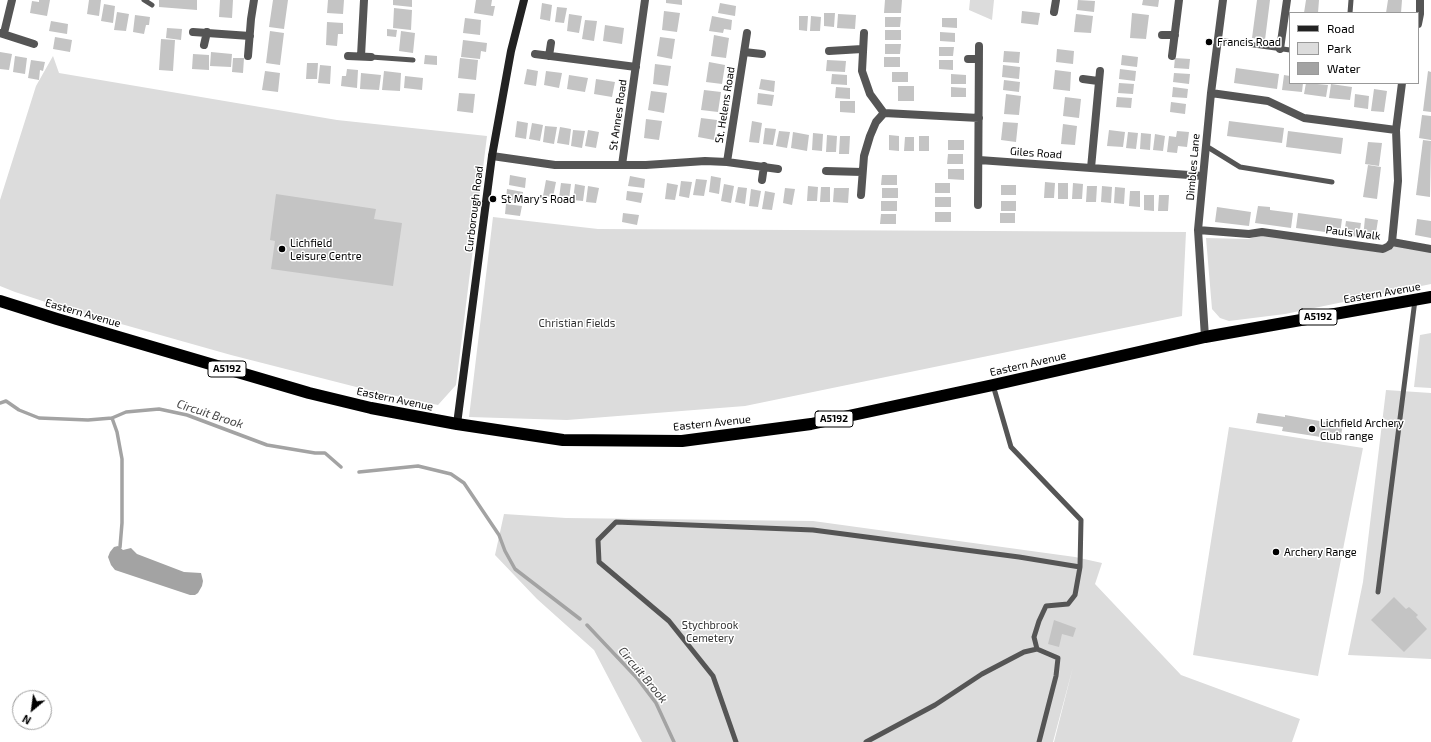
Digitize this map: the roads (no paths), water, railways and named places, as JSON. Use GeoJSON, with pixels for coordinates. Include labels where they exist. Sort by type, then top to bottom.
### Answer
{"type":"FeatureCollection","features":[{"type":"Feature","properties":{"kind":"highway","name":"Eastern Avenue"},"geometry":{"type":"LineString","coordinates":[[0,301],[309,393],[371,408],[457,424],[563,440],[682,441],[812,424],[1204,337],[1431,297]]}},
{"type":"Feature","properties":{"kind":"street"},"geometry":{"type":"LineString","coordinates":[[12,0],[2,33],[34,44]]}},
{"type":"Feature","properties":{"kind":"street"},"geometry":{"type":"LineString","coordinates":[[248,56],[254,0]]}},
{"type":"Feature","properties":{"kind":"street"},"geometry":{"type":"LineString","coordinates":[[361,56],[364,0]]}},
{"type":"Feature","properties":{"kind":"street","name":"Curborough Road"},"geometry":{"type":"LineString","coordinates":[[457,424],[492,156],[511,51],[524,0]]}},
{"type":"Feature","properties":{"kind":"street"},"geometry":{"type":"LineString","coordinates":[[1054,12],[1056,0]]}},
{"type":"Feature","properties":{"kind":"street"},"geometry":{"type":"LineString","coordinates":[[1172,56],[1179,0]]}},
{"type":"Feature","properties":{"kind":"street","name":"Dimbles Lane"},"geometry":{"type":"LineString","coordinates":[[1204,337],[1198,230],[1211,93],[1223,0]]}},
{"type":"Feature","properties":{"kind":"street"},"geometry":{"type":"LineString","coordinates":[[1280,49],[1287,0]]}},
{"type":"Feature","properties":{"kind":"street"},"geometry":{"type":"LineString","coordinates":[[1419,19],[1420,0]]}},
{"type":"Feature","properties":{"kind":"street","name":"St Annes Road"},"geometry":{"type":"LineString","coordinates":[[622,165],[636,67],[642,3]]}},
{"type":"Feature","properties":{"kind":"street"},"geometry":{"type":"LineString","coordinates":[[193,32],[250,36]]}},
{"type":"Feature","properties":{"kind":"street"},"geometry":{"type":"LineString","coordinates":[[204,44],[207,32]]}},
{"type":"Feature","properties":{"kind":"street","name":"St. Helens Road"},"geometry":{"type":"LineString","coordinates":[[727,162],[747,33]]}},
{"type":"Feature","properties":{"kind":"street"},"geometry":{"type":"LineString","coordinates":[[864,33],[862,72],[870,94],[884,114]]}},
{"type":"Feature","properties":{"kind":"street"},"geometry":{"type":"LineString","coordinates":[[1162,35],[1175,35]]}},
{"type":"Feature","properties":{"kind":"street"},"geometry":{"type":"LineString","coordinates":[[549,56],[551,43]]}},
{"type":"Feature","properties":{"kind":"street"},"geometry":{"type":"LineString","coordinates":[[978,205],[979,46]]}},
{"type":"Feature","properties":{"kind":"street"},"geometry":{"type":"LineString","coordinates":[[829,51],[862,49]]}},
{"type":"Feature","properties":{"kind":"street"},"geometry":{"type":"LineString","coordinates":[[744,52],[762,54]]}},
{"type":"Feature","properties":{"kind":"street","name":"St Annes Road"},"geometry":{"type":"LineString","coordinates":[[535,54],[636,67]]}},
{"type":"Feature","properties":{"kind":"street"},"geometry":{"type":"LineString","coordinates":[[348,56],[371,57]]}},
{"type":"Feature","properties":{"kind":"street"},"geometry":{"type":"LineString","coordinates":[[968,59],[979,59]]}},
{"type":"Feature","properties":{"kind":"street"},"geometry":{"type":"LineString","coordinates":[[1092,168],[1098,80],[1100,71]]}},
{"type":"Feature","properties":{"kind":"street"},"geometry":{"type":"LineString","coordinates":[[1083,79],[1098,80]]}},
{"type":"Feature","properties":{"kind":"street","name":"Pauls Walk"},"geometry":{"type":"LineString","coordinates":[[1198,230],[1249,234],[1262,232],[1383,249],[1389,246],[1392,242],[1398,181],[1396,130],[1402,84]]}},
{"type":"Feature","properties":{"kind":"street"},"geometry":{"type":"LineString","coordinates":[[1211,93],[1268,101],[1304,118],[1396,130]]}},
{"type":"Feature","properties":{"kind":"street"},"geometry":{"type":"LineString","coordinates":[[861,195],[864,156],[876,122],[884,114],[979,118]]}},
{"type":"Feature","properties":{"kind":"street"},"geometry":{"type":"LineString","coordinates":[[492,156],[555,165],[622,165],[705,161],[764,166],[778,169]]}},
{"type":"Feature","properties":{"kind":"street","name":"Giles Road"},"geometry":{"type":"LineString","coordinates":[[979,160],[1203,176]]}},
{"type":"Feature","properties":{"kind":"street"},"geometry":{"type":"LineString","coordinates":[[762,180],[764,166]]}},
{"type":"Feature","properties":{"kind":"street"},"geometry":{"type":"LineString","coordinates":[[826,171],[862,172]]}},
{"type":"Feature","properties":{"kind":"street"},"geometry":{"type":"LineString","coordinates":[[1392,242],[1431,249]]}},
{"type":"Feature","properties":{"kind":"lane"},"geometry":{"type":"LineString","coordinates":[[144,0],[152,5]]}},
{"type":"Feature","properties":{"kind":"lane"},"geometry":{"type":"LineString","coordinates":[[1350,12],[1351,0]]}},
{"type":"Feature","properties":{"kind":"lane"},"geometry":{"type":"LineString","coordinates":[[1218,40],[1289,50]]}},
{"type":"Feature","properties":{"kind":"lane"},"geometry":{"type":"LineString","coordinates":[[371,57],[413,60]]}},
{"type":"Feature","properties":{"kind":"lane"},"geometry":{"type":"LineString","coordinates":[[1206,146],[1240,167],[1332,182]]}},
{"type":"Feature","properties":{"kind":"lane"},"geometry":{"type":"LineString","coordinates":[[1378,592],[1415,300]]}},
{"type":"Feature","properties":{"kind":"lane"},"geometry":{"type":"LineString","coordinates":[[993,385],[1012,447],[1081,520],[1080,567],[1075,595],[1068,604],[1046,606],[1034,637],[1037,649]]}},
{"type":"Feature","properties":{"kind":"lane"},"geometry":{"type":"LineString","coordinates":[[736,742],[713,676],[669,621],[599,562],[598,540],[616,522],[813,530],[1019,557],[1080,567]]}},
{"type":"Feature","properties":{"kind":"lane"},"geometry":{"type":"LineString","coordinates":[[866,742],[935,705],[982,674],[1024,652],[1037,649],[1058,658],[1056,676],[1039,742]]}},
{"type":"Feature","properties":{"kind":"water"},"geometry":{"type":"Polygon","coordinates":[[[118,546],[123,550],[131,548],[137,554],[184,572],[201,573],[203,581],[202,586],[198,593],[195,595],[190,595],[115,570],[108,557],[114,547],[118,546]]]}},
{"type":"Feature","properties":{"kind":"waterway","name":"Circuit Brook"},"geometry":{"type":"LineString","coordinates":[[0,403],[6,401],[19,410],[39,418],[88,420],[112,418],[126,412],[159,409],[187,415],[267,445],[315,453],[325,453],[341,467]]}},
{"type":"Feature","properties":{"kind":"waterway"},"geometry":{"type":"LineString","coordinates":[[112,418],[117,432],[122,459],[122,523],[120,547]]}},
{"type":"Feature","properties":{"kind":"waterway","name":"Circuit Brook"},"geometry":{"type":"LineString","coordinates":[[359,472],[418,466],[451,474],[464,483],[499,535],[505,551],[515,569],[580,619]]}},
{"type":"Feature","properties":{"kind":"waterway","name":"Circuit Brook"},"geometry":{"type":"LineString","coordinates":[[587,625],[637,678],[656,703],[674,742]]}},
{"type":"Feature","properties":{"kind":"place","name":"Francis Road"},"geometry":{"type":"Point","coordinates":[1209,42]}},
{"type":"Feature","properties":{"kind":"place","name":"St Mary's Road"},"geometry":{"type":"Point","coordinates":[493,199]}},
{"type":"Feature","properties":{"kind":"place","name":"Lichfield Leisure Centre"},"geometry":{"type":"Point","coordinates":[282,249]}},
{"type":"Feature","properties":{"kind":"place","name":"Lichfield Archery Club range"},"geometry":{"type":"Point","coordinates":[1312,429]}},
{"type":"Feature","properties":{"kind":"place","name":"Archery Range"},"geometry":{"type":"Point","coordinates":[1276,552]}},
{"type":"Feature","properties":{"kind":"park label","name":"Christian Fields"},"geometry":{"type":"Point","coordinates":[577,323]}},
{"type":"Feature","properties":{"kind":"park label","name":"Stychbrook Cemetery"},"geometry":{"type":"Point","coordinates":[710,631]}}]}
